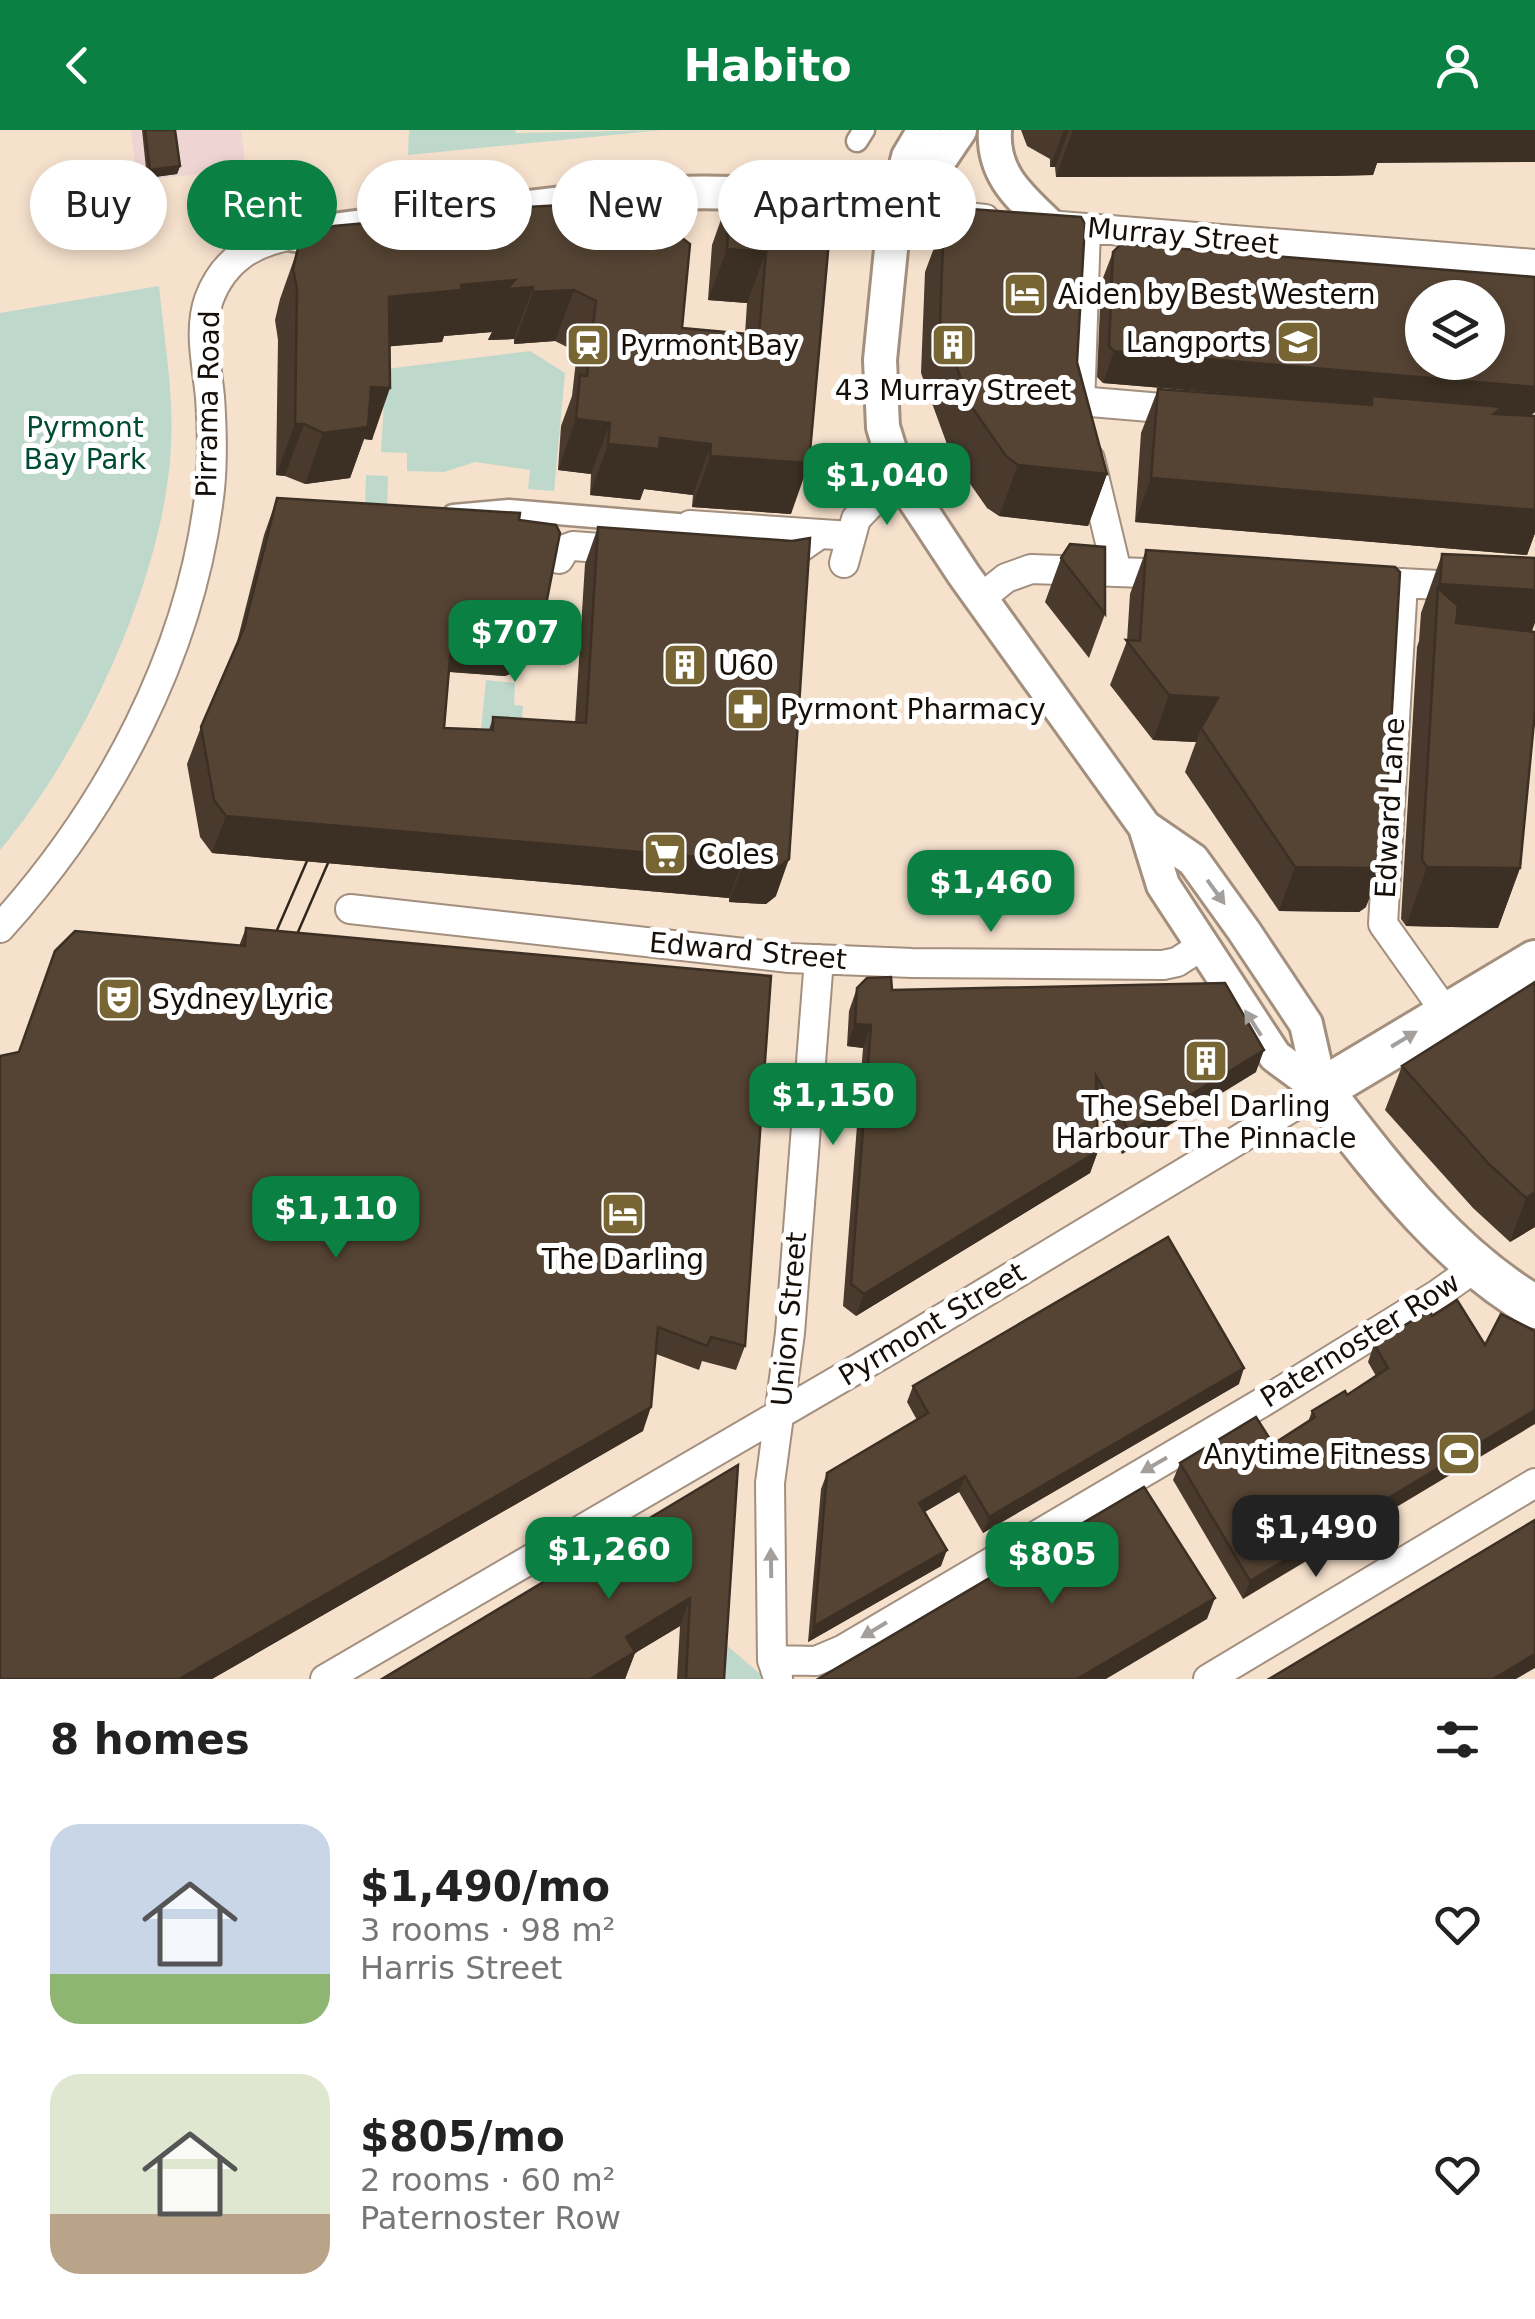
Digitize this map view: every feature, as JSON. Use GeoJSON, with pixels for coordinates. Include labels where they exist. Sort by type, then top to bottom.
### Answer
{"type":"FeatureCollection","features":[{"type":"Feature","properties":{"kind":"main road","name":"Pyrmont Street"},"geometry":{"type":"LineString","coordinates":[[1321,1090],[1535,962]]}},
{"type":"Feature","properties":{"kind":"main road"},"geometry":{"type":"LineString","coordinates":[[1321,1090],[1411,1200],[1476,1268],[1535,1307]]}},
{"type":"Feature","properties":{"kind":"street"},"geometry":{"type":"LineString","coordinates":[[907,160],[924,130]]}},
{"type":"Feature","properties":{"kind":"street"},"geometry":{"type":"LineString","coordinates":[[939,160],[960,130]]}},
{"type":"Feature","properties":{"kind":"street"},"geometry":{"type":"LineString","coordinates":[[995,130],[995,153],[1005,180],[1048,224]]}},
{"type":"Feature","properties":{"kind":"street","name":"Murray Street"},"geometry":{"type":"LineString","coordinates":[[532,208],[674,193],[718,194]]}},
{"type":"Feature","properties":{"kind":"street","name":"Murray Street"},"geometry":{"type":"LineString","coordinates":[[976,217],[1535,264]]}},
{"type":"Feature","properties":{"kind":"street"},"geometry":{"type":"LineString","coordinates":[[1086,228],[1079,400],[1117,572]]}},
{"type":"Feature","properties":{"kind":"street","name":"Pirrama Road"},"geometry":{"type":"LineString","coordinates":[[0,928],[63,852],[94,805],[128,746],[174,638],[190,590],[210,488],[211,424],[204,331],[210,296],[224,270],[246,250]]}},
{"type":"Feature","properties":{"kind":"street"},"geometry":{"type":"LineString","coordinates":[[891,250],[878,382],[883,427],[898,476],[1144,827],[1162,886],[1274,1056],[1321,1090]]}},
{"type":"Feature","properties":{"kind":"street"},"geometry":{"type":"LineString","coordinates":[[1079,400],[1210,412]]}},
{"type":"Feature","properties":{"kind":"street"},"geometry":{"type":"LineString","coordinates":[[438,518],[509,510],[820,534],[848,549],[856,519],[898,476]]}},
{"type":"Feature","properties":{"kind":"street"},"geometry":{"type":"LineString","coordinates":[[749,559],[786,560],[820,534]]}},
{"type":"Feature","properties":{"kind":"street"},"geometry":{"type":"LineString","coordinates":[[559,559],[565,549],[573,546],[662,553]]}},
{"type":"Feature","properties":{"kind":"street"},"geometry":{"type":"LineString","coordinates":[[980,598],[1006,578],[1030,570],[1194,574]]}},
{"type":"Feature","properties":{"kind":"street"},"geometry":{"type":"LineString","coordinates":[[1327,580],[1535,590]]}},
{"type":"Feature","properties":{"kind":"street","name":"Edward Lane"},"geometry":{"type":"LineString","coordinates":[[1403,583],[1383,924],[1447,1014]]}},
{"type":"Feature","properties":{"kind":"street"},"geometry":{"type":"LineString","coordinates":[[1144,827],[1193,860],[1244,931],[1306,1024],[1321,1090]]}},
{"type":"Feature","properties":{"kind":"street","name":"Edward Street"},"geometry":{"type":"LineString","coordinates":[[350,909],[819,959],[1163,965],[1178,962],[1202,946]]}},
{"type":"Feature","properties":{"kind":"street","name":"Union Street"},"geometry":{"type":"LineString","coordinates":[[775,1670],[770,1483],[782,1412],[819,959]]}},
{"type":"Feature","properties":{"kind":"street","name":"Pyrmont Street"},"geometry":{"type":"LineString","coordinates":[[325,1679],[1321,1090]]}},
{"type":"Feature","properties":{"kind":"street","name":"Paternoster Row"},"geometry":{"type":"LineString","coordinates":[[775,1670],[816,1661],[842,1650],[1268,1399],[1476,1268]]}},
{"type":"Feature","properties":{"kind":"street"},"geometry":{"type":"LineString","coordinates":[[1208,1679],[1535,1483]]}},
{"type":"Feature","properties":{"kind":"shaded area"},"geometry":{"type":"Polygon","coordinates":[[[131,130],[241,130],[245,160],[187,160],[187,175],[167,177],[167,160],[135,160],[131,130]]]}},
{"type":"Feature","properties":{"kind":"green space"},"geometry":{"type":"Polygon","coordinates":[[[409,130],[516,133],[663,130],[408,155],[409,130]]]}},
{"type":"Feature","properties":{"kind":"green space","name":"Pyrmont Bay Park"},"geometry":{"type":"Polygon","coordinates":[[[159,286],[172,426],[165,497],[153,550],[136,605],[89,713],[61,764],[0,850],[0,313],[159,286]]]}},
{"type":"Feature","properties":{"kind":"green space"},"geometry":{"type":"Polygon","coordinates":[[[530,351],[565,373],[554,491],[528,489],[530,470],[475,462],[444,472],[407,471],[407,453],[381,452],[386,369],[530,351]]]}},
{"type":"Feature","properties":{"kind":"green space"},"geometry":{"type":"Polygon","coordinates":[[[366,475],[388,476],[387,515],[365,514],[366,475]]]}},
{"type":"Feature","properties":{"kind":"green space"},"geometry":{"type":"Polygon","coordinates":[[[486,680],[515,683],[514,705],[523,706],[519,753],[479,750],[486,680]]]}},
{"type":"Feature","properties":{"kind":"green space"},"geometry":{"type":"Polygon","coordinates":[[[718,1638],[766,1679],[715,1679],[718,1638]]]}},
{"type":"Feature","properties":{"kind":"building"},"geometry":{"type":"Polygon","coordinates":[[[145,130],[175,130],[180,166],[167,168],[167,160],[149,160],[145,130]]]}},
{"type":"Feature","properties":{"kind":"building"},"geometry":{"type":"Polygon","coordinates":[[[552,206],[552,250],[689,250],[682,328],[759,335],[766,252],[740,250],[828,250],[809,463],[710,456],[711,444],[660,438],[659,449],[608,444],[610,423],[576,419],[580,375],[587,376],[596,301],[574,290],[507,289],[515,280],[389,297],[390,388],[371,387],[368,427],[323,433],[295,424],[297,288],[293,269],[298,250],[337,250],[337,226],[357,224],[357,250],[532,250],[532,207],[552,206]]]}},
{"type":"Feature","properties":{"kind":"building"},"geometry":{"type":"Polygon","coordinates":[[[976,209],[1081,217],[1085,224],[1077,362],[1107,474],[1018,465],[1006,456],[971,406],[940,321],[943,250],[976,250],[976,209]]]}},
{"type":"Feature","properties":{"kind":"building"},"geometry":{"type":"Polygon","coordinates":[[[1121,244],[1535,277],[1535,387],[1453,380],[1505,380],[1505,280],[1405,280],[1405,376],[1114,351],[1109,346],[1113,252],[1121,244]]]}},
{"type":"Feature","properties":{"kind":"building"},"geometry":{"type":"Polygon","coordinates":[[[1158,389],[1372,405],[1372,396],[1502,407],[1494,414],[1535,416],[1535,510],[1151,478],[1158,389]]]}},
{"type":"Feature","properties":{"kind":"building"},"geometry":{"type":"Polygon","coordinates":[[[277,498],[520,513],[519,520],[556,525],[560,533],[542,625],[537,632],[518,639],[452,634],[444,728],[493,730],[493,717],[586,723],[598,527],[792,541],[810,538],[789,859],[779,867],[743,865],[743,861],[226,816],[214,800],[201,727],[244,628],[277,498]]]}},
{"type":"Feature","properties":{"kind":"building"},"geometry":{"type":"Polygon","coordinates":[[[1070,544],[1105,547],[1105,614],[1061,558],[1070,544]]]}},
{"type":"Feature","properties":{"kind":"building"},"geometry":{"type":"Polygon","coordinates":[[[1146,550],[1395,567],[1400,572],[1383,863],[1375,868],[1295,867],[1201,728],[1218,698],[1169,695],[1126,640],[1140,641],[1146,550]]]}},
{"type":"Feature","properties":{"kind":"building"},"geometry":{"type":"Polygon","coordinates":[[[1442,554],[1535,558],[1535,590],[1440,584],[1442,554]]]}},
{"type":"Feature","properties":{"kind":"building"},"geometry":{"type":"Polygon","coordinates":[[[1438,588],[1458,606],[1456,623],[1535,632],[1535,711],[1520,868],[1427,867],[1422,860],[1438,588]]]}},
{"type":"Feature","properties":{"kind":"building"},"geometry":{"type":"Polygon","coordinates":[[[246,928],[771,976],[745,1346],[711,1337],[707,1346],[658,1327],[651,1407],[179,1679],[0,1679],[0,1056],[19,1052],[55,951],[75,931],[245,946],[246,928]]]}},
{"type":"Feature","properties":{"kind":"building"},"geometry":{"type":"Polygon","coordinates":[[[891,977],[892,990],[1225,983],[1264,1050],[1130,1132],[1096,1076],[1098,1151],[864,1294],[851,1284],[871,1025],[855,1024],[857,988],[867,978],[891,977]]]}},
{"type":"Feature","properties":{"kind":"building"},"geometry":{"type":"Polygon","coordinates":[[[1535,982],[1535,1192],[1526,1198],[1489,1164],[1402,1066],[1535,982]]]}},
{"type":"Feature","properties":{"kind":"building"},"geometry":{"type":"Polygon","coordinates":[[[1168,1237],[1244,1368],[989,1517],[965,1476],[919,1503],[947,1550],[814,1626],[827,1473],[928,1413],[913,1386],[1168,1237]]]}},
{"type":"Feature","properties":{"kind":"building"},"geometry":{"type":"Polygon","coordinates":[[[1457,1300],[1485,1345],[1501,1314],[1535,1331],[1535,1410],[1250,1581],[1180,1463],[1256,1417],[1273,1444],[1315,1417],[1312,1411],[1345,1391],[1347,1395],[1388,1368],[1374,1344],[1430,1310],[1432,1316],[1457,1300]]]}},
{"type":"Feature","properties":{"kind":"building"},"geometry":{"type":"Polygon","coordinates":[[[738,1465],[724,1679],[686,1679],[690,1598],[626,1637],[635,1652],[590,1679],[382,1679],[738,1465]]]}},
{"type":"Feature","properties":{"kind":"building"},"geometry":{"type":"Polygon","coordinates":[[[1144,1487],[1215,1598],[1077,1679],[818,1679],[1144,1487]]]}},
{"type":"Feature","properties":{"kind":"building"},"geometry":{"type":"Polygon","coordinates":[[[1535,1520],[1535,1654],[1493,1679],[1269,1679],[1535,1520]]]}},
{"type":"Feature","properties":{"kind":"tram line"},"geometry":{"type":"LineString","coordinates":[[267,953],[307,861]]}},
{"type":"Feature","properties":{"kind":"tram line"},"geometry":{"type":"LineString","coordinates":[[288,955],[328,863]]}},
{"type":"Feature","properties":{"kind":"place","name":"Aiden by Best Western"},"geometry":{"type":"Point","coordinates":[1025,294]}},
{"type":"Feature","properties":{"kind":"place","name":"Langports"},"geometry":{"type":"Point","coordinates":[1298,342]}},
{"type":"Feature","properties":{"kind":"place","name":"Pyrmont Bay"},"geometry":{"type":"Point","coordinates":[588,345]}},
{"type":"Feature","properties":{"kind":"place","name":"43 Murray Street"},"geometry":{"type":"Point","coordinates":[953,345]}},
{"type":"Feature","properties":{"kind":"place","name":"U60"},"geometry":{"type":"Point","coordinates":[685,665]}},
{"type":"Feature","properties":{"kind":"place","name":"Pyrmont Pharmacy"},"geometry":{"type":"Point","coordinates":[748,709]}},
{"type":"Feature","properties":{"kind":"place","name":"Coles"},"geometry":{"type":"Point","coordinates":[665,854]}},
{"type":"Feature","properties":{"kind":"place","name":"Sydney Lyric"},"geometry":{"type":"Point","coordinates":[119,999]}},
{"type":"Feature","properties":{"kind":"place","name":"The Sebel Darling Harbour The Pinnacle"},"geometry":{"type":"Point","coordinates":[1206,1061]}},
{"type":"Feature","properties":{"kind":"place","name":"The Darling"},"geometry":{"type":"Point","coordinates":[623,1214]}},
{"type":"Feature","properties":{"kind":"place","name":"Anytime Fitness"},"geometry":{"type":"Point","coordinates":[1459,1454]}}]}
